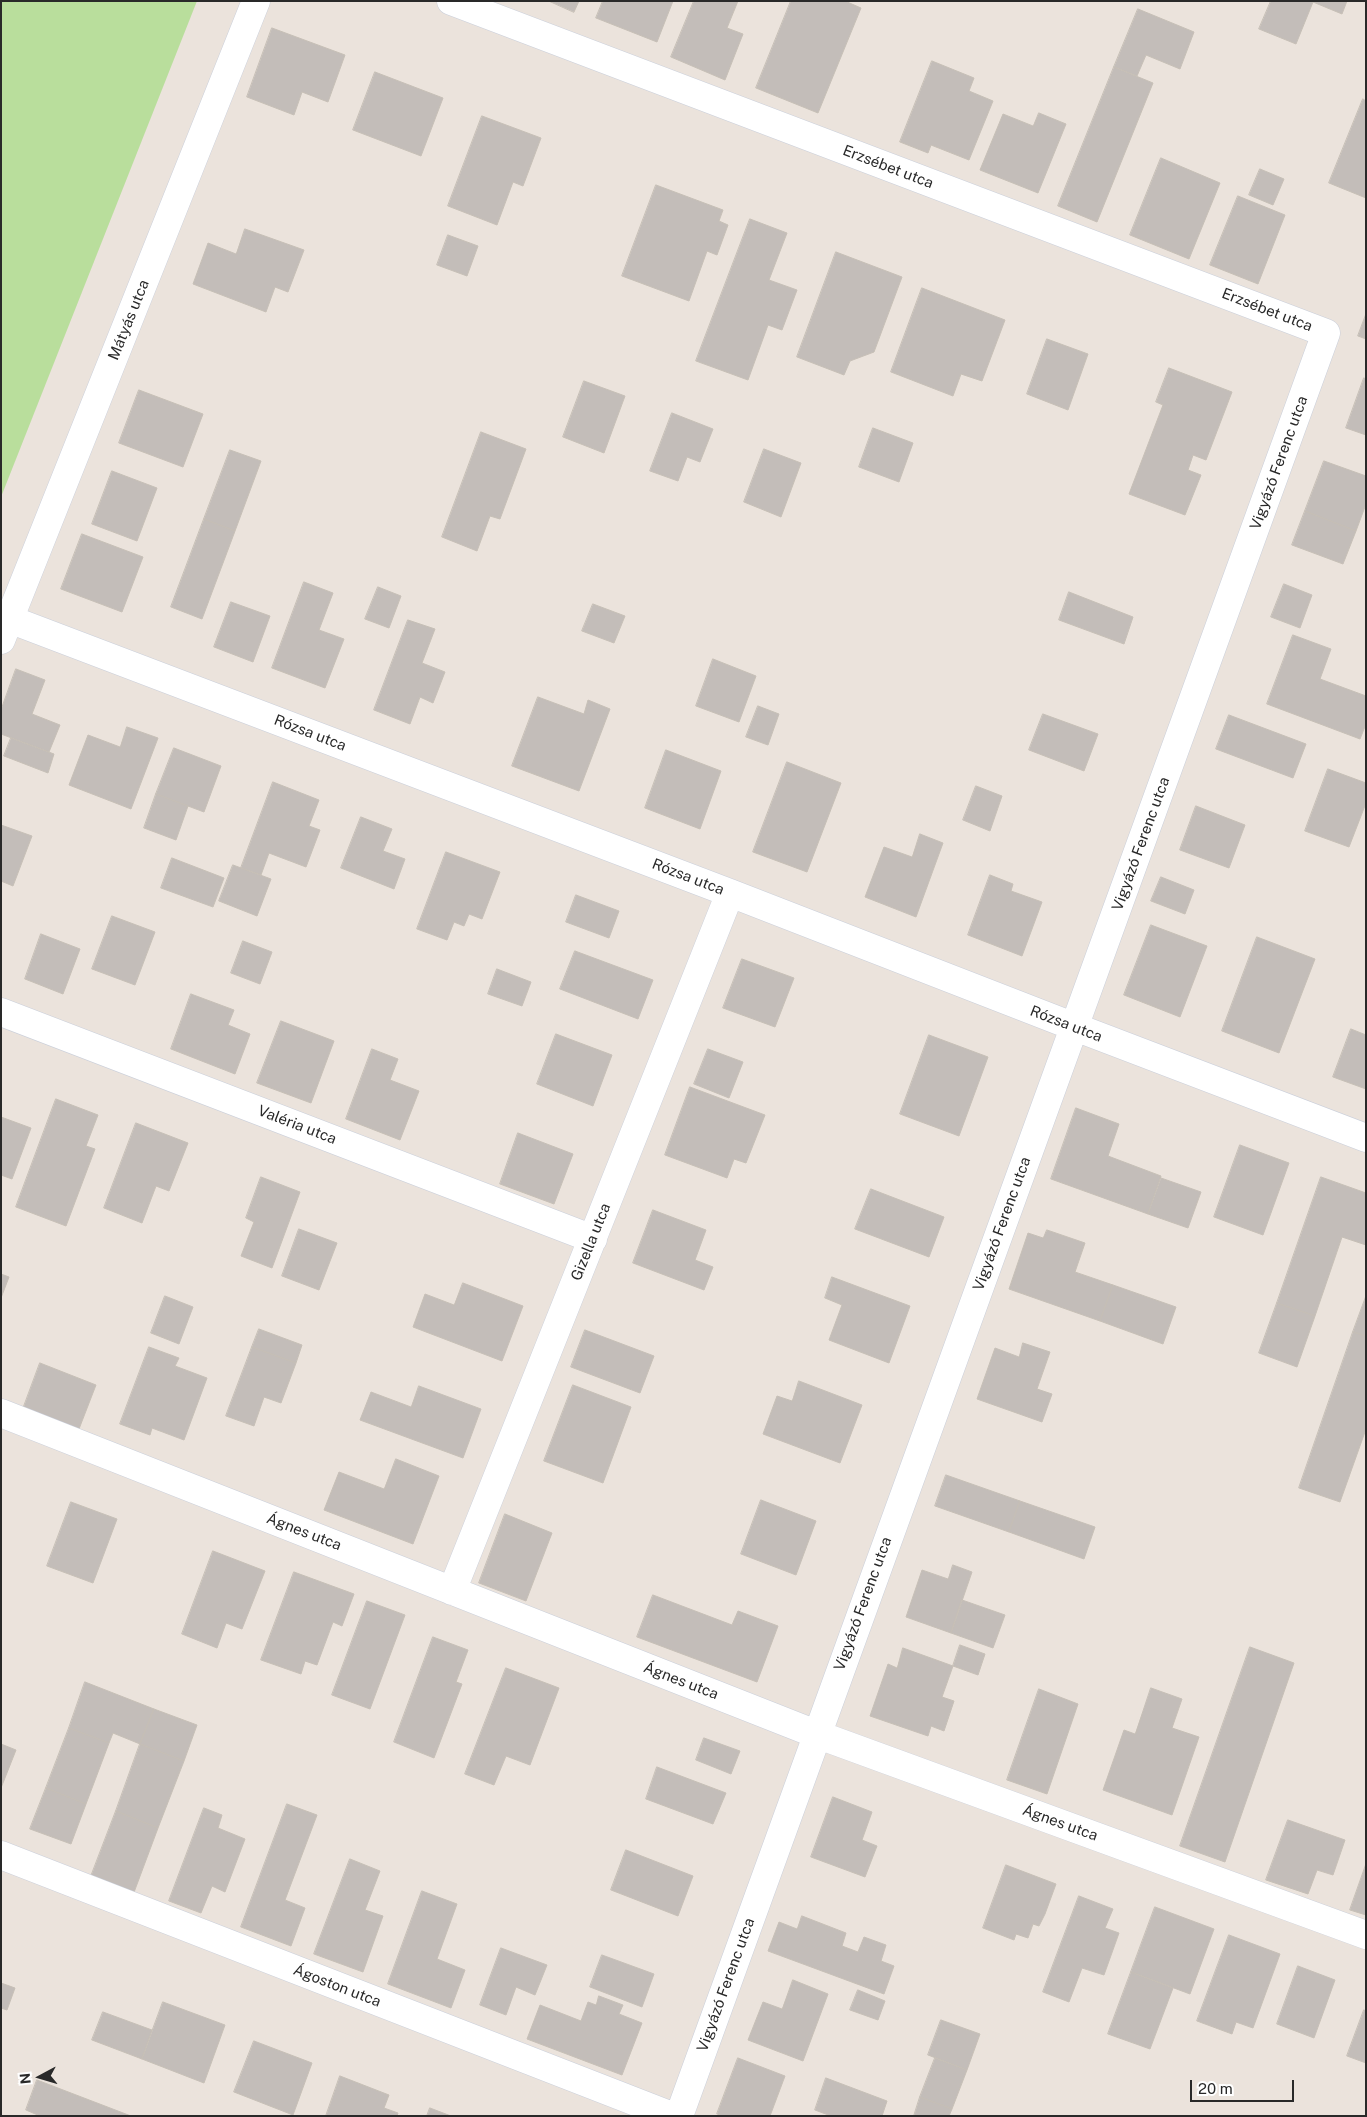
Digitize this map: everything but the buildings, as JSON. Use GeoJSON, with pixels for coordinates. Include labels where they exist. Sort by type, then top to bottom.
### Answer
{"type":"FeatureCollection","features":[{"type":"Feature","properties":{"kind":"street","name":"Mátyás utca"},"geometry":{"type":"LineString","coordinates":[[5,629],[256,1]]}},
{"type":"Feature","properties":{"kind":"street","name":"Erzsébet utca"},"geometry":{"type":"LineString","coordinates":[[451,1],[1326,333]]}},
{"type":"Feature","properties":{"kind":"street","name":"Vigyázó Ferenc utca"},"geometry":{"type":"LineString","coordinates":[[679,2116],[816,1734],[1075,1027],[1326,333]]}},
{"type":"Feature","properties":{"kind":"street","name":"Rózsa utca"},"geometry":{"type":"LineString","coordinates":[[5,629],[730,893],[1366,1138]]}},
{"type":"Feature","properties":{"kind":"street","name":"Gizella utca"},"geometry":{"type":"LineString","coordinates":[[452,1591],[730,893]]}},
{"type":"Feature","properties":{"kind":"street","name":"Valéria utca"},"geometry":{"type":"LineString","coordinates":[[1,1012],[593,1238]]}},
{"type":"Feature","properties":{"kind":"street","name":"Ágnes utca"},"geometry":{"type":"LineString","coordinates":[[1,1413],[816,1734],[1366,1935]]}},
{"type":"Feature","properties":{"kind":"street","name":"Ágoston utca"},"geometry":{"type":"LineString","coordinates":[[1,1855],[672,2116]]}},
{"type":"Feature","properties":{"kind":"green space"},"geometry":{"type":"Polygon","coordinates":[[[1,1],[197,1],[1,497],[1,1]]]}}]}
